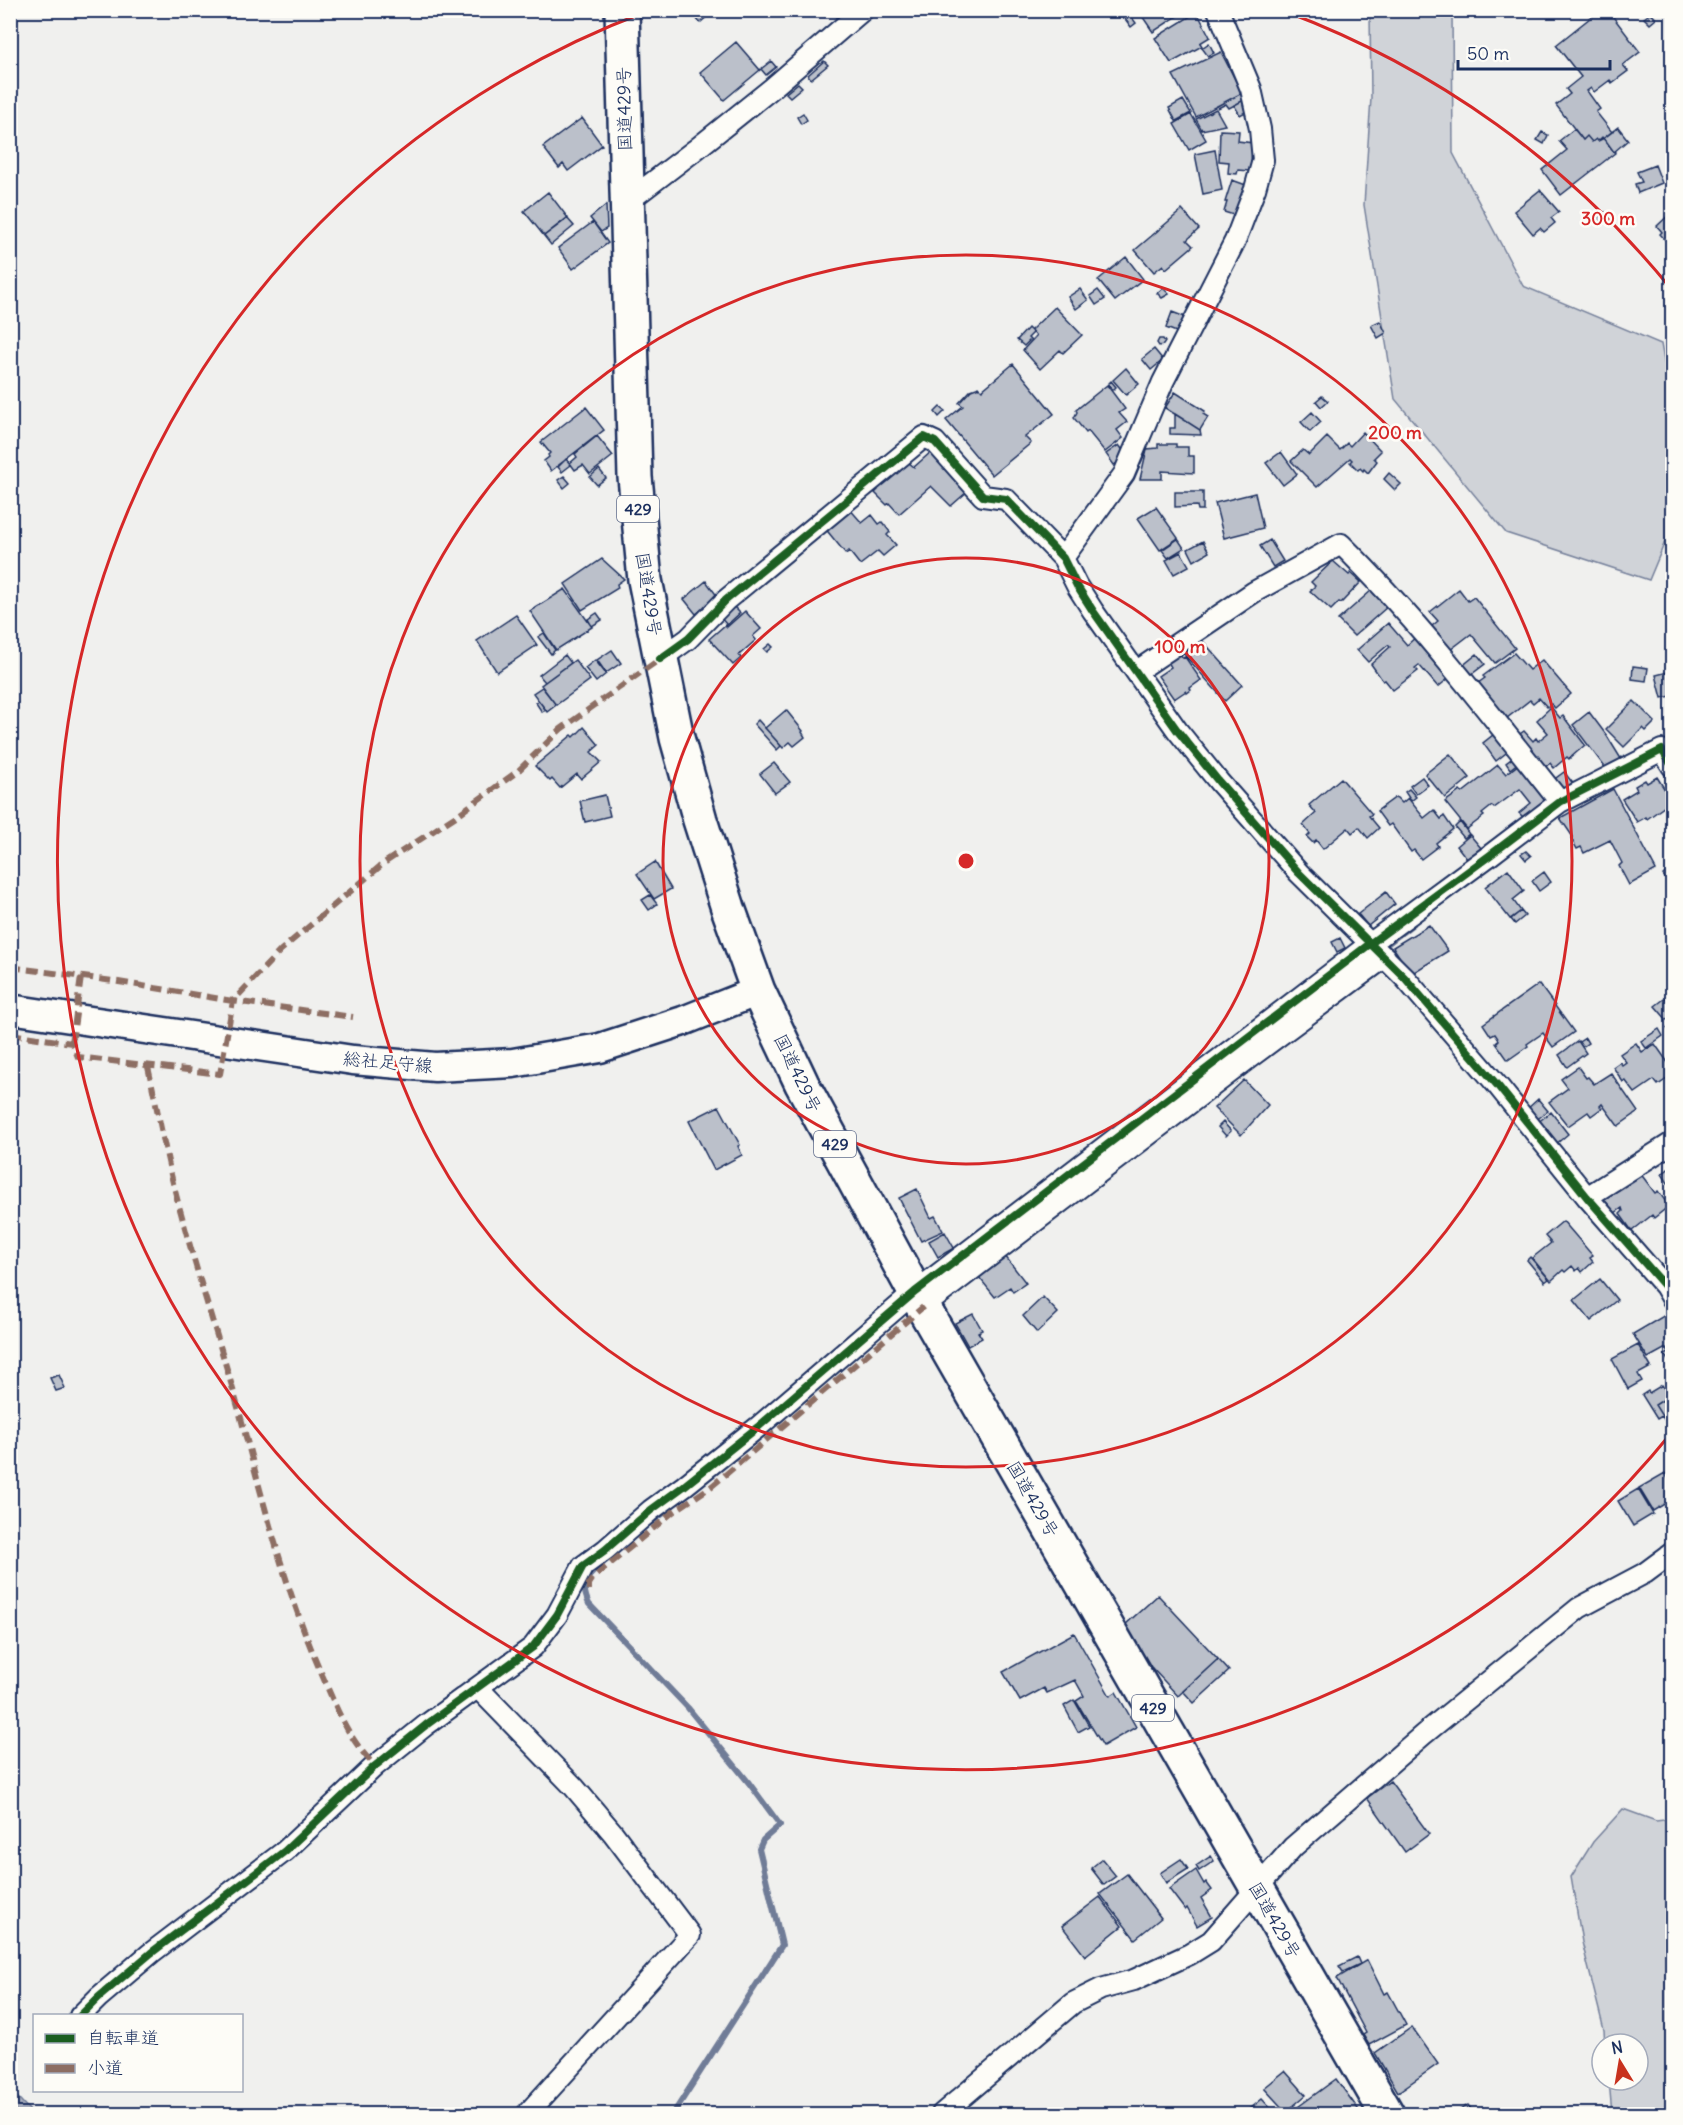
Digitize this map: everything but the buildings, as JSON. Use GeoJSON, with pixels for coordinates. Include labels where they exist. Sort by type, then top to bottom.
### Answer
{"type":"FeatureCollection","features":[{"type":"Feature","properties":{"kind":"highway","name":"国道429号"},"geometry":{"type":"LineString","coordinates":[[622,10],[635,477],[645,580],[678,738],[700,820],[758,991],[802,1084],[919,1299],[1387,2115]]}},
{"type":"Feature","properties":{"kind":"main road","name":"総社足守線"},"geometry":{"type":"LineString","coordinates":[[10,1009],[353,1060],[435,1067],[513,1063],[600,1048],[683,1021],[758,991]]}},
{"type":"Feature","properties":{"kind":"street"},"geometry":{"type":"LineString","coordinates":[[627,202],[754,103],[863,10]]}},
{"type":"Feature","properties":{"kind":"street"},"geometry":{"type":"LineString","coordinates":[[1063,558],[1124,474],[1163,382],[1235,241],[1255,189],[1263,160],[1260,129],[1251,88],[1218,10]]}},
{"type":"Feature","properties":{"kind":"street"},"geometry":{"type":"LineString","coordinates":[[660,659],[688,639],[735,592],[924,437],[935,442],[983,496],[1006,499],[1063,558],[1093,611],[1177,730],[1219,782],[1299,873],[1379,950],[1498,1086],[1587,1197],[1665,1286],[1672,1298]]}},
{"type":"Feature","properties":{"kind":"street"},"geometry":{"type":"LineString","coordinates":[[1137,671],[1254,592],[1341,544],[1369,572],[1464,681],[1560,801]]}},
{"type":"Feature","properties":{"kind":"street"},"geometry":{"type":"LineString","coordinates":[[82,2014],[151,1953],[285,1851],[375,1766],[426,1725],[533,1647],[558,1615],[583,1566],[651,1510],[919,1299],[1240,1065],[1489,856],[1560,801],[1662,750],[1668,759]]}},
{"type":"Feature","properties":{"kind":"street"},"geometry":{"type":"LineString","coordinates":[[1587,1197],[1672,1143]]}},
{"type":"Feature","properties":{"kind":"street"},"geometry":{"type":"LineString","coordinates":[[942,2115],[1073,2003],[1101,1989],[1134,1980],[1190,1954],[1211,1941],[1293,1848],[1505,1666],[1579,1608],[1645,1573],[1672,1553]]}},
{"type":"Feature","properties":{"kind":"street"},"geometry":{"type":"LineString","coordinates":[[478,1688],[574,1787],[613,1833],[690,1935],[527,2115]]}},
{"type":"Feature","properties":{"kind":"shaded area"},"geometry":{"type":"Polygon","coordinates":[[[1370,11],[1452,11],[1453,153],[1523,286],[1661,344],[1672,405],[1672,525],[1649,580],[1506,533],[1395,399],[1364,205],[1371,98],[1370,11]]]}},
{"type":"Feature","properties":{"kind":"shaded area"},"geometry":{"type":"Polygon","coordinates":[[[1623,1809],[1656,1821],[1672,1819],[1672,2114],[1612,2114],[1610,2092],[1650,2092],[1650,2032],[1604,2032],[1582,1942],[1571,1877],[1593,1842],[1623,1809]]]}},
{"type":"Feature","properties":{"kind":"water"},"geometry":{"type":"Polygon","coordinates":[[[10,2089],[32,2113],[33,2114],[11,2114],[10,2089]]]}},
{"type":"Feature","properties":{"kind":"waterway"},"geometry":{"type":"LineString","coordinates":[[1381,949],[1413,924]]}},
{"type":"Feature","properties":{"kind":"waterway"},"geometry":{"type":"LineString","coordinates":[[650,1523],[668,1510]]}},
{"type":"Feature","properties":{"kind":"waterway"},"geometry":{"type":"LineString","coordinates":[[603,1563],[586,1580],[585,1590],[589,1604],[688,1708],[780,1825],[763,1840],[759,1849],[782,1945],[673,2114]]}},
{"type":"Feature","properties":{"kind":"marked path"},"geometry":{"type":"LineString","coordinates":[[10,967],[233,1001],[281,950],[384,863],[456,816],[518,771],[561,729],[660,659]]}},
{"type":"Feature","properties":{"kind":"marked path"},"geometry":{"type":"LineString","coordinates":[[72,1043],[81,977]]}},
{"type":"Feature","properties":{"kind":"marked path"},"geometry":{"type":"LineString","coordinates":[[10,1034],[72,1043],[78,1057],[220,1074],[233,1001],[353,1017]]}},
{"type":"Feature","properties":{"kind":"marked path"},"geometry":{"type":"LineString","coordinates":[[148,1067],[176,1195],[287,1581],[310,1645],[339,1713],[351,1735],[375,1766]]}},
{"type":"Feature","properties":{"kind":"marked path"},"geometry":{"type":"LineString","coordinates":[[589,1590],[589,1584],[593,1578],[673,1512],[712,1486],[923,1307]]}},
{"type":"Feature","properties":{"kind":"cycle path"},"geometry":{"type":"LineString","coordinates":[[660,659],[688,639],[726,600],[924,437],[935,442],[983,496],[1006,499],[1063,558],[1093,611],[1177,730],[1219,782],[1299,873],[1405,978],[1498,1086],[1587,1197],[1665,1286],[1672,1298]]}},
{"type":"Feature","properties":{"kind":"cycle path"},"geometry":{"type":"LineString","coordinates":[[82,2014],[151,1953],[285,1851],[375,1766],[426,1725],[533,1647],[557,1615],[583,1566],[758,1427],[915,1292],[1371,943],[1560,802],[1662,750],[1672,766]]}}]}
